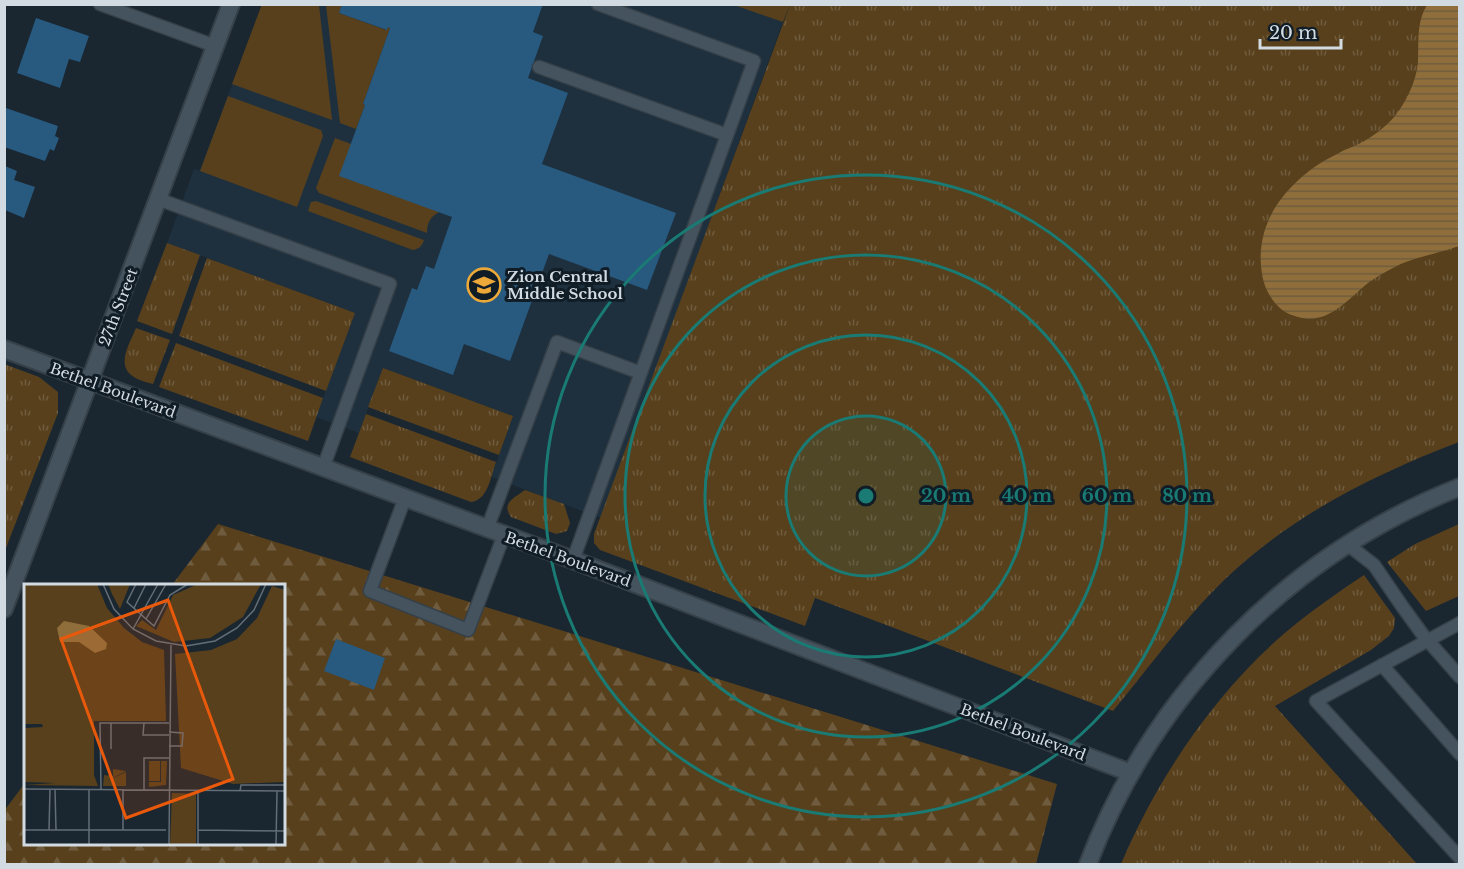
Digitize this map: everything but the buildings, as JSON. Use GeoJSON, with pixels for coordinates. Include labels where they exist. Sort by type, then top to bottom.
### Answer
{"type":"FeatureCollection","features":[{"type":"Feature","properties":{"kind":"street","name":"27th Street"},"geometry":{"type":"LineString","coordinates":[[4,609],[8,589],[90,381],[231,4]]}},
{"type":"Feature","properties":{"kind":"street","name":"Bethel Boulevard"},"geometry":{"type":"LineString","coordinates":[[4,350],[573,560],[1131,773]]}},
{"type":"Feature","properties":{"kind":"street"},"geometry":{"type":"LineString","coordinates":[[1088,864],[1111,809],[1151,739],[1174,706],[1225,645],[1283,591],[1347,544],[1408,510],[1460,488]]}},
{"type":"Feature","properties":{"kind":"lane"},"geometry":{"type":"LineString","coordinates":[[100,4],[215,46]]}},
{"type":"Feature","properties":{"kind":"lane"},"geometry":{"type":"LineString","coordinates":[[573,560],[754,61],[598,4]]}},
{"type":"Feature","properties":{"kind":"lane"},"geometry":{"type":"LineString","coordinates":[[539,68],[727,135]]}},
{"type":"Feature","properties":{"kind":"lane"},"geometry":{"type":"LineString","coordinates":[[158,199],[390,284],[323,468]]}},
{"type":"Feature","properties":{"kind":"lane"},"geometry":{"type":"LineString","coordinates":[[487,529],[556,342],[641,373]]}},
{"type":"Feature","properties":{"kind":"lane"},"geometry":{"type":"LineString","coordinates":[[405,498],[370,591],[468,630],[504,535]]}},
{"type":"Feature","properties":{"kind":"lane"},"geometry":{"type":"LineString","coordinates":[[1347,544],[1374,565],[1428,641],[1460,677]]}},
{"type":"Feature","properties":{"kind":"lane"},"geometry":{"type":"LineString","coordinates":[[1460,624],[1316,701],[1460,858]]}},
{"type":"Feature","properties":{"kind":"lane"},"geometry":{"type":"LineString","coordinates":[[1382,665],[1460,754]]}},
{"type":"Feature","properties":{"kind":"shaded area","name":"Zion Central Middle School"},"geometry":{"type":"Polygon","coordinates":[[[734,4],[783,22],[601,518],[491,477],[513,416],[383,368],[359,433],[316,417],[355,313],[167,243],[194,169],[200,170],[262,5],[734,4]]]}},
{"type":"Feature","properties":{"kind":"shaded area"},"geometry":{"type":"Polygon","coordinates":[[[1427,5],[1459,5],[1459,246],[1391,269],[1368,283],[1338,308],[1321,317],[1312,319],[1288,314],[1271,298],[1263,279],[1261,252],[1268,221],[1278,203],[1291,187],[1310,170],[1369,138],[1395,116],[1413,84],[1418,62],[1420,26],[1427,5]]]}},
{"type":"Feature","properties":{"kind":"green space"},"geometry":{"type":"Polygon","coordinates":[[[262,4],[319,5],[332,120],[232,84],[262,4]]]}},
{"type":"Feature","properties":{"kind":"green space"},"geometry":{"type":"Polygon","coordinates":[[[326,5],[342,5],[339,13],[386,30],[390,28],[356,129],[340,123],[326,5]]]}},
{"type":"Feature","properties":{"kind":"green space"},"geometry":{"type":"Polygon","coordinates":[[[734,5],[790,5],[783,22],[734,5]]]}},
{"type":"Feature","properties":{"kind":"green space"},"geometry":{"type":"Polygon","coordinates":[[[790,5],[1459,5],[1459,442],[1353,489],[1288,528],[1257,551],[1200,605],[1113,711],[815,598],[805,626],[600,550],[594,543],[594,534],[790,5]]]}},
{"type":"Feature","properties":{"kind":"green space"},"geometry":{"type":"Polygon","coordinates":[[[228,96],[321,130],[323,136],[297,207],[200,171],[228,96]]]}},
{"type":"Feature","properties":{"kind":"green space"},"geometry":{"type":"Polygon","coordinates":[[[335,138],[351,144],[439,212],[430,221],[427,233],[319,193],[316,188],[335,138]]]}},
{"type":"Feature","properties":{"kind":"green space"},"geometry":{"type":"Polygon","coordinates":[[[316,201],[424,240],[420,247],[413,250],[308,211],[311,202],[316,201]]]}},
{"type":"Feature","properties":{"kind":"green space"},"geometry":{"type":"Polygon","coordinates":[[[167,243],[200,255],[172,334],[137,321],[167,243]]]}},
{"type":"Feature","properties":{"kind":"green space"},"geometry":{"type":"Polygon","coordinates":[[[207,258],[355,313],[326,391],[179,336],[207,258]]]}},
{"type":"Feature","properties":{"kind":"green space"},"geometry":{"type":"Polygon","coordinates":[[[136,328],[170,340],[153,384],[135,378],[126,369],[126,351],[136,328]]]}},
{"type":"Feature","properties":{"kind":"green space"},"geometry":{"type":"Polygon","coordinates":[[[176,343],[323,398],[308,441],[159,387],[176,343]]]}},
{"type":"Feature","properties":{"kind":"green space"},"geometry":{"type":"Polygon","coordinates":[[[4,364],[39,377],[58,392],[58,413],[5,550],[4,364]]]}},
{"type":"Feature","properties":{"kind":"green space"},"geometry":{"type":"Polygon","coordinates":[[[383,368],[513,416],[499,455],[368,407],[383,368]]]}},
{"type":"Feature","properties":{"kind":"green space"},"geometry":{"type":"Polygon","coordinates":[[[366,414],[496,462],[485,492],[477,500],[471,502],[350,457],[366,414]]]}},
{"type":"Feature","properties":{"kind":"green space"},"geometry":{"type":"Polygon","coordinates":[[[525,490],[564,504],[570,523],[567,531],[556,534],[511,517],[507,508],[508,504],[525,490]]]}},
{"type":"Feature","properties":{"kind":"green space"},"geometry":{"type":"Polygon","coordinates":[[[218,524],[1057,784],[1036,864],[5,864],[4,811],[24,784],[24,845],[285,845],[285,584],[173,584],[218,524]]]}},
{"type":"Feature","properties":{"kind":"green space"},"geometry":{"type":"Polygon","coordinates":[[[1459,524],[1459,596],[1426,611],[1387,562],[1415,544],[1459,524]]]}},
{"type":"Feature","properties":{"kind":"green space"},"geometry":{"type":"Polygon","coordinates":[[[1364,575],[1395,618],[1394,628],[1389,636],[1371,650],[1275,706],[1417,864],[1121,864],[1170,769],[1190,739],[1235,682],[1286,632],[1324,602],[1364,575]]]}},
{"type":"Feature","properties":{"kind":"place","name":"Zion Central Middle School"},"geometry":{"type":"Point","coordinates":[484,285]}}]}
